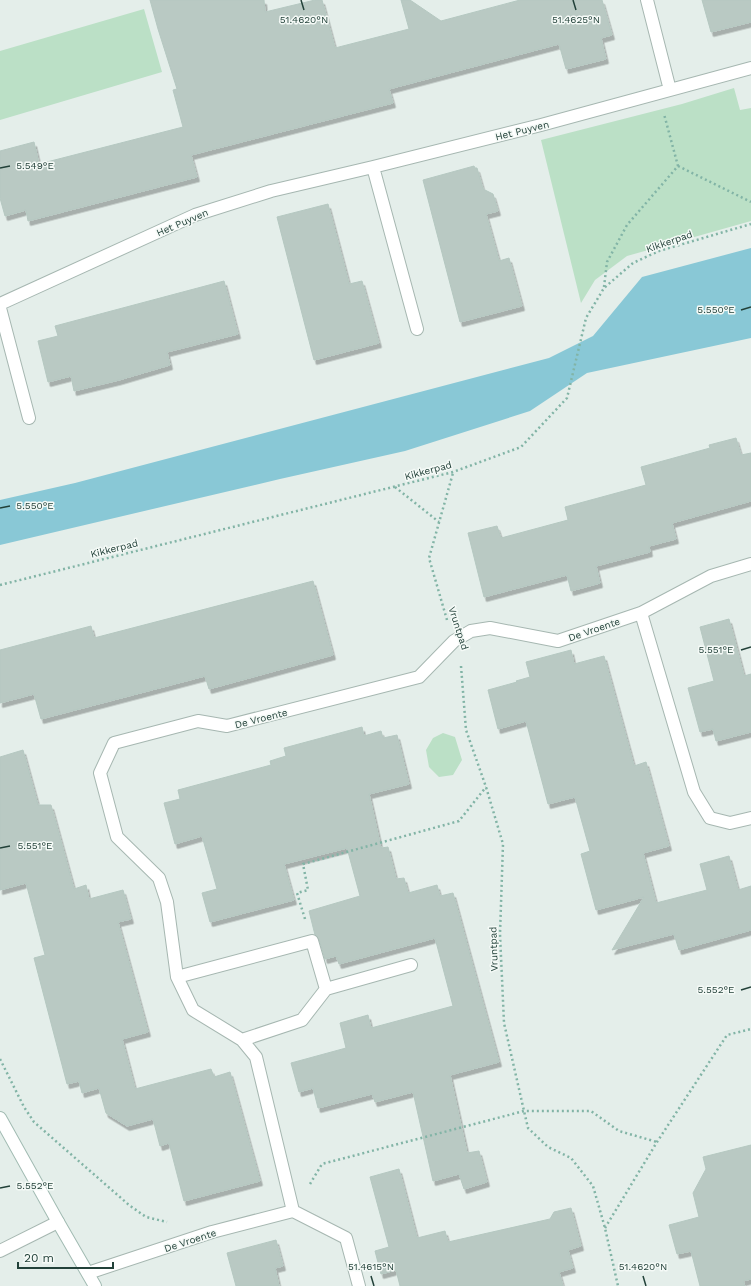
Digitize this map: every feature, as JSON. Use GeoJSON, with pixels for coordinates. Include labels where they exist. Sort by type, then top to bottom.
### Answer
{"type":"FeatureCollection","features":[{"type":"Feature","properties":{"kind":"street"},"geometry":{"type":"LineString","coordinates":[[647,0],[670,90]]}},
{"type":"Feature","properties":{"kind":"street","name":"Het Puyven"},"geometry":{"type":"LineString","coordinates":[[0,304],[195,215],[271,191],[541,125],[751,68]]}},
{"type":"Feature","properties":{"kind":"street"},"geometry":{"type":"LineString","coordinates":[[373,167],[416,329]]}},
{"type":"Feature","properties":{"kind":"street"},"geometry":{"type":"LineString","coordinates":[[0,308],[29,418]]}},
{"type":"Feature","properties":{"kind":"street","name":"De Vroente"},"geometry":{"type":"LineString","coordinates":[[88,1273],[212,1232],[293,1211],[256,1057],[242,1040],[193,1010],[177,977],[167,902],[159,878],[117,837],[100,773],[114,743],[198,721],[228,726],[419,677],[454,642],[471,630],[490,628],[558,641],[641,613],[711,576],[751,564]]}},
{"type":"Feature","properties":{"kind":"street"},"geometry":{"type":"LineString","coordinates":[[641,613],[694,792],[710,818],[730,823],[751,818]]}},
{"type":"Feature","properties":{"kind":"street"},"geometry":{"type":"LineString","coordinates":[[177,977],[312,941],[326,989]]}},
{"type":"Feature","properties":{"kind":"street"},"geometry":{"type":"LineString","coordinates":[[242,1040],[302,1020],[326,989],[410,965]]}},
{"type":"Feature","properties":{"kind":"street"},"geometry":{"type":"LineString","coordinates":[[0,1118],[95,1286]]}},
{"type":"Feature","properties":{"kind":"street"},"geometry":{"type":"LineString","coordinates":[[293,1211],[346,1238],[359,1286]]}},
{"type":"Feature","properties":{"kind":"street"},"geometry":{"type":"LineString","coordinates":[[0,1251],[58,1222]]}},
{"type":"Feature","properties":{"kind":"path"},"geometry":{"type":"LineString","coordinates":[[670,90],[663,112],[678,166],[751,202]]}},
{"type":"Feature","properties":{"kind":"path"},"geometry":{"type":"LineString","coordinates":[[604,288],[606,262],[627,224],[678,166]]}},
{"type":"Feature","properties":{"kind":"path","name":"Kikkerpad"},"geometry":{"type":"LineString","coordinates":[[0,585],[453,472],[521,447],[567,398],[586,318],[604,288],[633,263],[659,251],[751,224]]}},
{"type":"Feature","properties":{"kind":"path","name":"Vruntpad"},"geometry":{"type":"LineString","coordinates":[[453,472],[429,558],[454,642],[460,650],[466,730],[486,787],[503,844],[500,934],[504,1023],[528,1128],[548,1147],[571,1158],[593,1186],[605,1228],[618,1286]]}},
{"type":"Feature","properties":{"kind":"path"},"geometry":{"type":"LineString","coordinates":[[395,487],[439,522]]}},
{"type":"Feature","properties":{"kind":"path"},"geometry":{"type":"LineString","coordinates":[[312,941],[297,893],[308,890],[303,864],[459,821],[486,787]]}},
{"type":"Feature","properties":{"kind":"path"},"geometry":{"type":"LineString","coordinates":[[605,1228],[657,1142],[727,1035],[751,1029]]}},
{"type":"Feature","properties":{"kind":"path"},"geometry":{"type":"LineString","coordinates":[[0,1059],[24,1107],[34,1122],[129,1205],[146,1217],[168,1222]]}},
{"type":"Feature","properties":{"kind":"path"},"geometry":{"type":"LineString","coordinates":[[293,1211],[322,1164],[524,1111],[591,1111],[619,1131],[657,1142]]}},
{"type":"Feature","properties":{"kind":"green space"},"geometry":{"type":"Polygon","coordinates":[[[144,9],[162,72],[0,120],[0,51],[144,9]]]}},
{"type":"Feature","properties":{"kind":"green space"},"geometry":{"type":"Polygon","coordinates":[[[734,88],[740,110],[751,108],[751,221],[627,256],[595,280],[581,303],[541,140],[682,104],[734,88]]]}},
{"type":"Feature","properties":{"kind":"green space"},"geometry":{"type":"Polygon","coordinates":[[[443,733],[455,737],[462,760],[453,775],[439,777],[429,767],[426,750],[433,738],[443,733]]]}},
{"type":"Feature","properties":{"kind":"water"},"geometry":{"type":"Polygon","coordinates":[[[751,248],[751,338],[587,373],[530,411],[405,451],[0,545],[0,500],[75,483],[549,358],[593,336],[642,277],[751,248]]]}},
{"type":"Feature","properties":{"kind":"building"},"geometry":{"type":"Polygon","coordinates":[[[150,0],[264,0],[265,12],[315,0],[322,0],[335,48],[409,29],[401,0],[410,0],[441,21],[520,0],[602,0],[612,35],[601,38],[606,59],[566,69],[559,44],[389,89],[393,103],[191,155],[197,177],[28,221],[26,210],[5,216],[0,198],[0,151],[34,142],[39,164],[183,127],[173,90],[177,89],[150,0]]]}},
{"type":"Feature","properties":{"kind":"building"},"geometry":{"type":"Polygon","coordinates":[[[702,0],[751,0],[751,22],[711,32],[702,0]]]}},
{"type":"Feature","properties":{"kind":"building"},"geometry":{"type":"Polygon","coordinates":[[[474,166],[477,168],[483,189],[493,194],[498,211],[486,214],[499,261],[509,258],[522,306],[460,322],[423,180],[474,166]]]}},
{"type":"Feature","properties":{"kind":"building"},"geometry":{"type":"Polygon","coordinates":[[[328,204],[349,284],[362,281],[379,343],[314,360],[277,217],[328,204]]]}},
{"type":"Feature","properties":{"kind":"building"},"geometry":{"type":"Polygon","coordinates":[[[224,281],[238,334],[167,352],[170,365],[119,380],[74,391],[71,376],[48,382],[38,341],[58,336],[55,326],[224,281]]]}},
{"type":"Feature","properties":{"kind":"building"},"geometry":{"type":"Polygon","coordinates":[[[736,438],[741,455],[751,453],[751,501],[672,523],[676,539],[649,546],[650,552],[596,566],[600,583],[571,591],[567,575],[484,597],[468,533],[497,526],[501,538],[568,520],[565,507],[646,485],[641,467],[710,448],[709,445],[736,438]]]}},
{"type":"Feature","properties":{"kind":"building"},"geometry":{"type":"Polygon","coordinates":[[[313,581],[333,655],[209,689],[205,676],[41,719],[34,694],[0,703],[0,650],[91,626],[94,638],[313,581]]]}},
{"type":"Feature","properties":{"kind":"building"},"geometry":{"type":"Polygon","coordinates":[[[729,619],[744,676],[751,674],[751,732],[716,741],[713,729],[700,732],[688,688],[714,681],[700,627],[729,619]]]}},
{"type":"Feature","properties":{"kind":"building"},"geometry":{"type":"Polygon","coordinates":[[[571,650],[574,664],[604,656],[634,766],[646,762],[669,846],[643,853],[656,903],[707,890],[700,864],[729,856],[738,890],[751,886],[751,930],[679,950],[674,934],[612,950],[644,897],[596,910],[581,854],[590,851],[575,797],[548,804],[526,721],[498,729],[488,690],[530,677],[526,662],[571,650]]]}},
{"type":"Feature","properties":{"kind":"building"},"geometry":{"type":"Polygon","coordinates":[[[362,727],[364,736],[381,731],[383,738],[397,735],[409,784],[369,794],[381,848],[388,847],[396,879],[404,878],[408,893],[437,885],[440,896],[453,893],[499,1062],[450,1075],[467,1153],[479,1151],[487,1182],[464,1189],[459,1174],[433,1181],[413,1092],[375,1102],[372,1094],[318,1108],[313,1088],[299,1092],[291,1063],[346,1048],[340,1023],[368,1015],[371,1028],[453,1006],[435,938],[339,964],[336,956],[325,959],[319,939],[315,935],[309,911],[360,896],[347,848],[284,864],[294,900],[210,922],[202,893],[217,889],[202,836],[175,844],[164,803],[180,799],[178,790],[271,765],[270,761],[286,756],[284,748],[362,727]]]}},
{"type":"Feature","properties":{"kind":"building"},"geometry":{"type":"Polygon","coordinates":[[[23,750],[38,805],[51,805],[74,889],[86,885],[89,899],[123,890],[131,919],[118,922],[148,1032],[122,1039],[135,1089],[211,1069],[214,1077],[230,1072],[260,1181],[184,1201],[169,1143],[160,1146],[153,1119],[127,1126],[106,1113],[99,1088],[82,1093],[79,1081],[67,1084],[34,958],[45,955],[26,883],[0,890],[0,757],[23,750]]]}},
{"type":"Feature","properties":{"kind":"building"},"geometry":{"type":"Polygon","coordinates":[[[751,1145],[751,1279],[743,1281],[745,1286],[700,1286],[691,1251],[677,1254],[669,1225],[699,1217],[693,1193],[706,1169],[703,1157],[751,1145]]]}},
{"type":"Feature","properties":{"kind":"building"},"geometry":{"type":"Polygon","coordinates":[[[399,1169],[417,1238],[445,1231],[448,1242],[550,1219],[554,1212],[571,1208],[581,1246],[568,1250],[573,1268],[559,1272],[563,1286],[400,1286],[396,1270],[381,1274],[375,1251],[389,1247],[370,1177],[399,1169]]]}},
{"type":"Feature","properties":{"kind":"building"},"geometry":{"type":"Polygon","coordinates":[[[276,1240],[283,1266],[275,1268],[279,1286],[236,1286],[227,1253],[276,1240]]]}}]}
